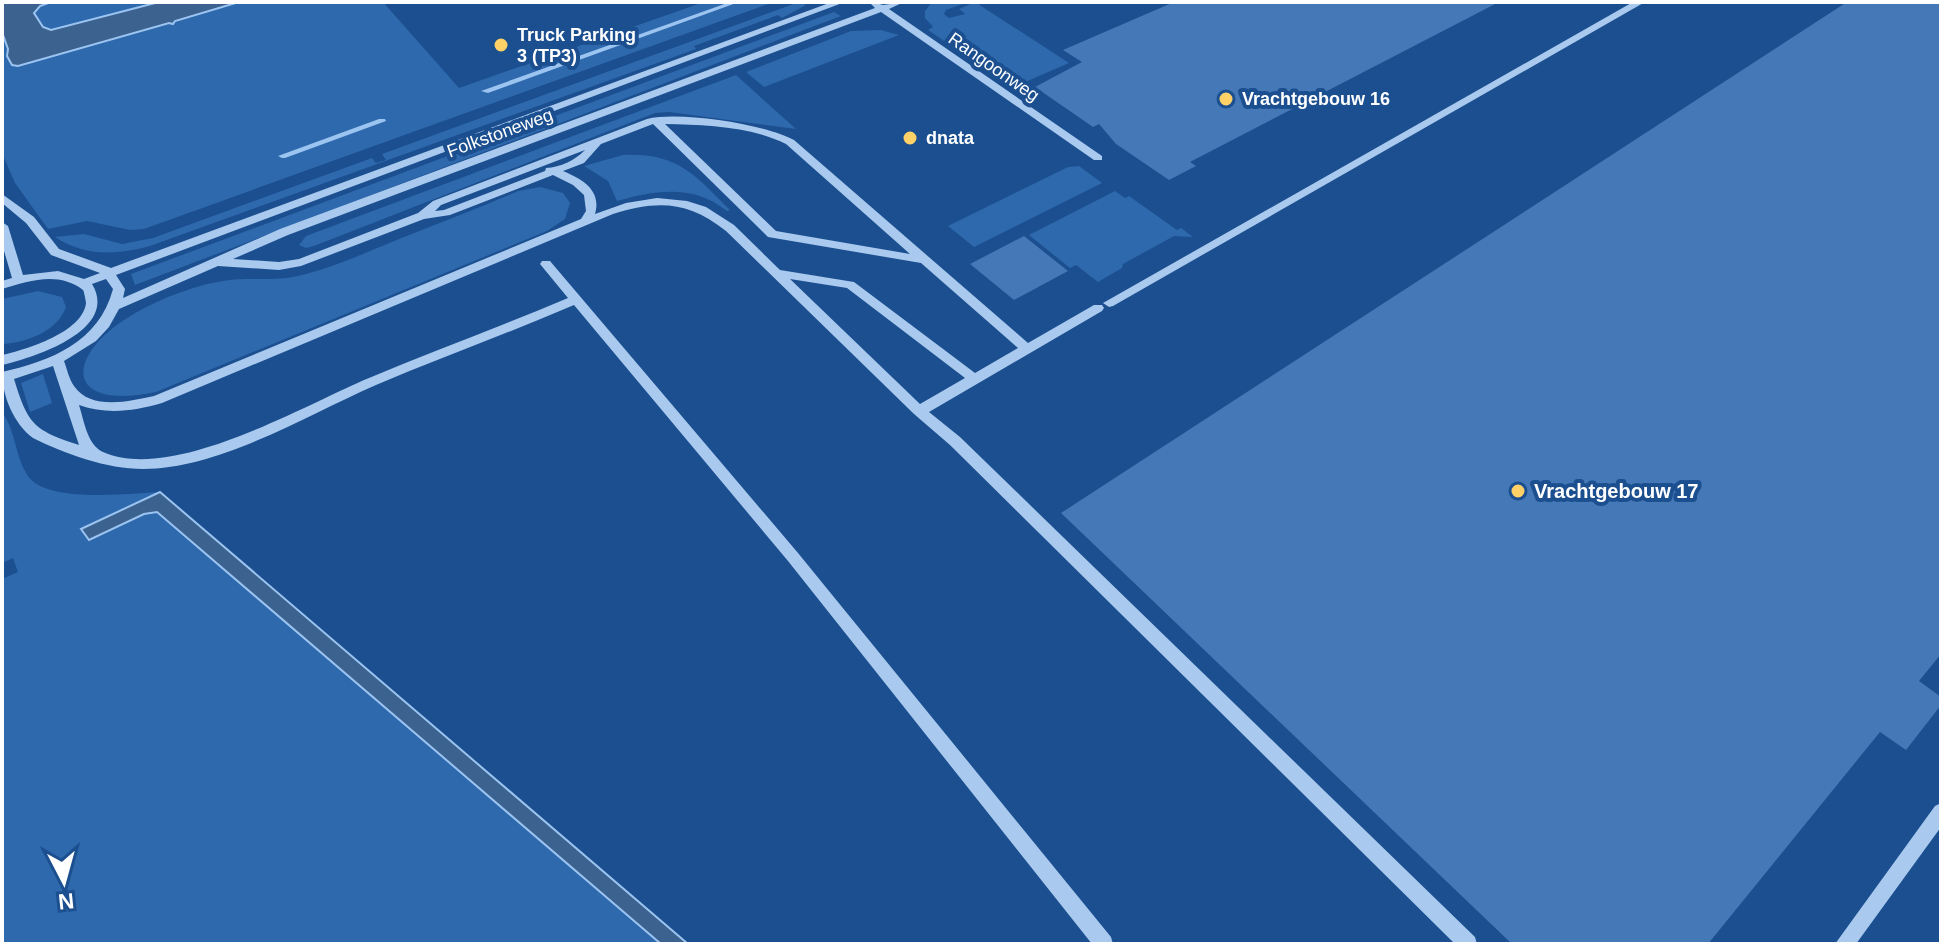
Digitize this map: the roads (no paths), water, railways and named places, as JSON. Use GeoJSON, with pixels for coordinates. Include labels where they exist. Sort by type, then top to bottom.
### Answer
{"type":"FeatureCollection","features":[{"type":"Feature","properties":{"kind":"street","name":"Folkstoneweg"},"geometry":{"type":"LineString","coordinates":[[84,283],[840,2]]}},
{"type":"Feature","properties":{"kind":"street","name":"Folkstoneweg"},"geometry":{"type":"LineString","coordinates":[[116,306],[284,232],[877,5],[899,2]]}},
{"type":"Feature","properties":{"kind":"street"},"geometry":{"type":"LineString","coordinates":[[919,411],[1640,2]]}},
{"type":"Feature","properties":{"kind":"street","name":"Rangoonweg"},"geometry":{"type":"LineString","coordinates":[[877,5],[1098,158]]}},
{"type":"Feature","properties":{"kind":"street"},"geometry":{"type":"LineString","coordinates":[[422,216],[437,203],[655,120],[764,132],[785,138],[1027,349]]}},
{"type":"Feature","properties":{"kind":"street"},"geometry":{"type":"LineString","coordinates":[[655,120],[770,233],[926,260]]}},
{"type":"Feature","properties":{"kind":"street"},"geometry":{"type":"LineString","coordinates":[[214,261],[279,266],[301,262],[422,216],[446,213],[580,161],[602,139]]}},
{"type":"Feature","properties":{"kind":"street"},"geometry":{"type":"LineString","coordinates":[[534,165],[579,181],[591,193],[593,206],[586,221]]}},
{"type":"Feature","properties":{"kind":"street"},"geometry":{"type":"LineString","coordinates":[[2,197],[30,220],[55,252],[109,273],[119,289],[116,306],[94,334],[57,358],[4,377],[18,413],[32,434],[98,456],[143,464],[202,453],[376,380],[498,334],[576,299]]}},
{"type":"Feature","properties":{"kind":"street"},"geometry":{"type":"LineString","coordinates":[[67,387],[78,399],[98,406],[126,406],[157,400],[586,221],[642,202],[670,200],[693,205],[722,221],[919,411],[955,441],[1468,944]]}},
{"type":"Feature","properties":{"kind":"street"},"geometry":{"type":"LineString","coordinates":[[2,226],[19,280]]}},
{"type":"Feature","properties":{"kind":"street"},"geometry":{"type":"LineString","coordinates":[[546,264],[793,557],[1104,944]]}},
{"type":"Feature","properties":{"kind":"street"},"geometry":{"type":"LineString","coordinates":[[777,273],[840,282],[853,287],[975,379]]}},
{"type":"Feature","properties":{"kind":"street"},"geometry":{"type":"LineString","coordinates":[[2,285],[58,276],[84,283],[92,294],[92,301],[77,326],[47,346],[2,360]]}},
{"type":"Feature","properties":{"kind":"street"},"geometry":{"type":"LineString","coordinates":[[57,358],[86,446],[98,456]]}},
{"type":"Feature","properties":{"kind":"street"},"geometry":{"type":"LineString","coordinates":[[1844,944],[1941,812]]}},
{"type":"Feature","properties":{"kind":"waterway"},"geometry":{"type":"LineString","coordinates":[[485,91],[736,2]]}},
{"type":"Feature","properties":{"kind":"waterway"},"geometry":{"type":"LineString","coordinates":[[282,156],[382,121]]}},
{"type":"Feature","properties":{"kind":"place","name":"Truck Parking 3 (TP3)"},"geometry":{"type":"Point","coordinates":[501,45]}},
{"type":"Feature","properties":{"kind":"place","name":"Vrachtgebouw 16"},"geometry":{"type":"Point","coordinates":[1226,99]}},
{"type":"Feature","properties":{"kind":"place","name":"dnata"},"geometry":{"type":"Point","coordinates":[910,138]}},
{"type":"Feature","properties":{"kind":"place","name":"Vrachtgebouw 17"},"geometry":{"type":"Point","coordinates":[1518,491]}}]}
